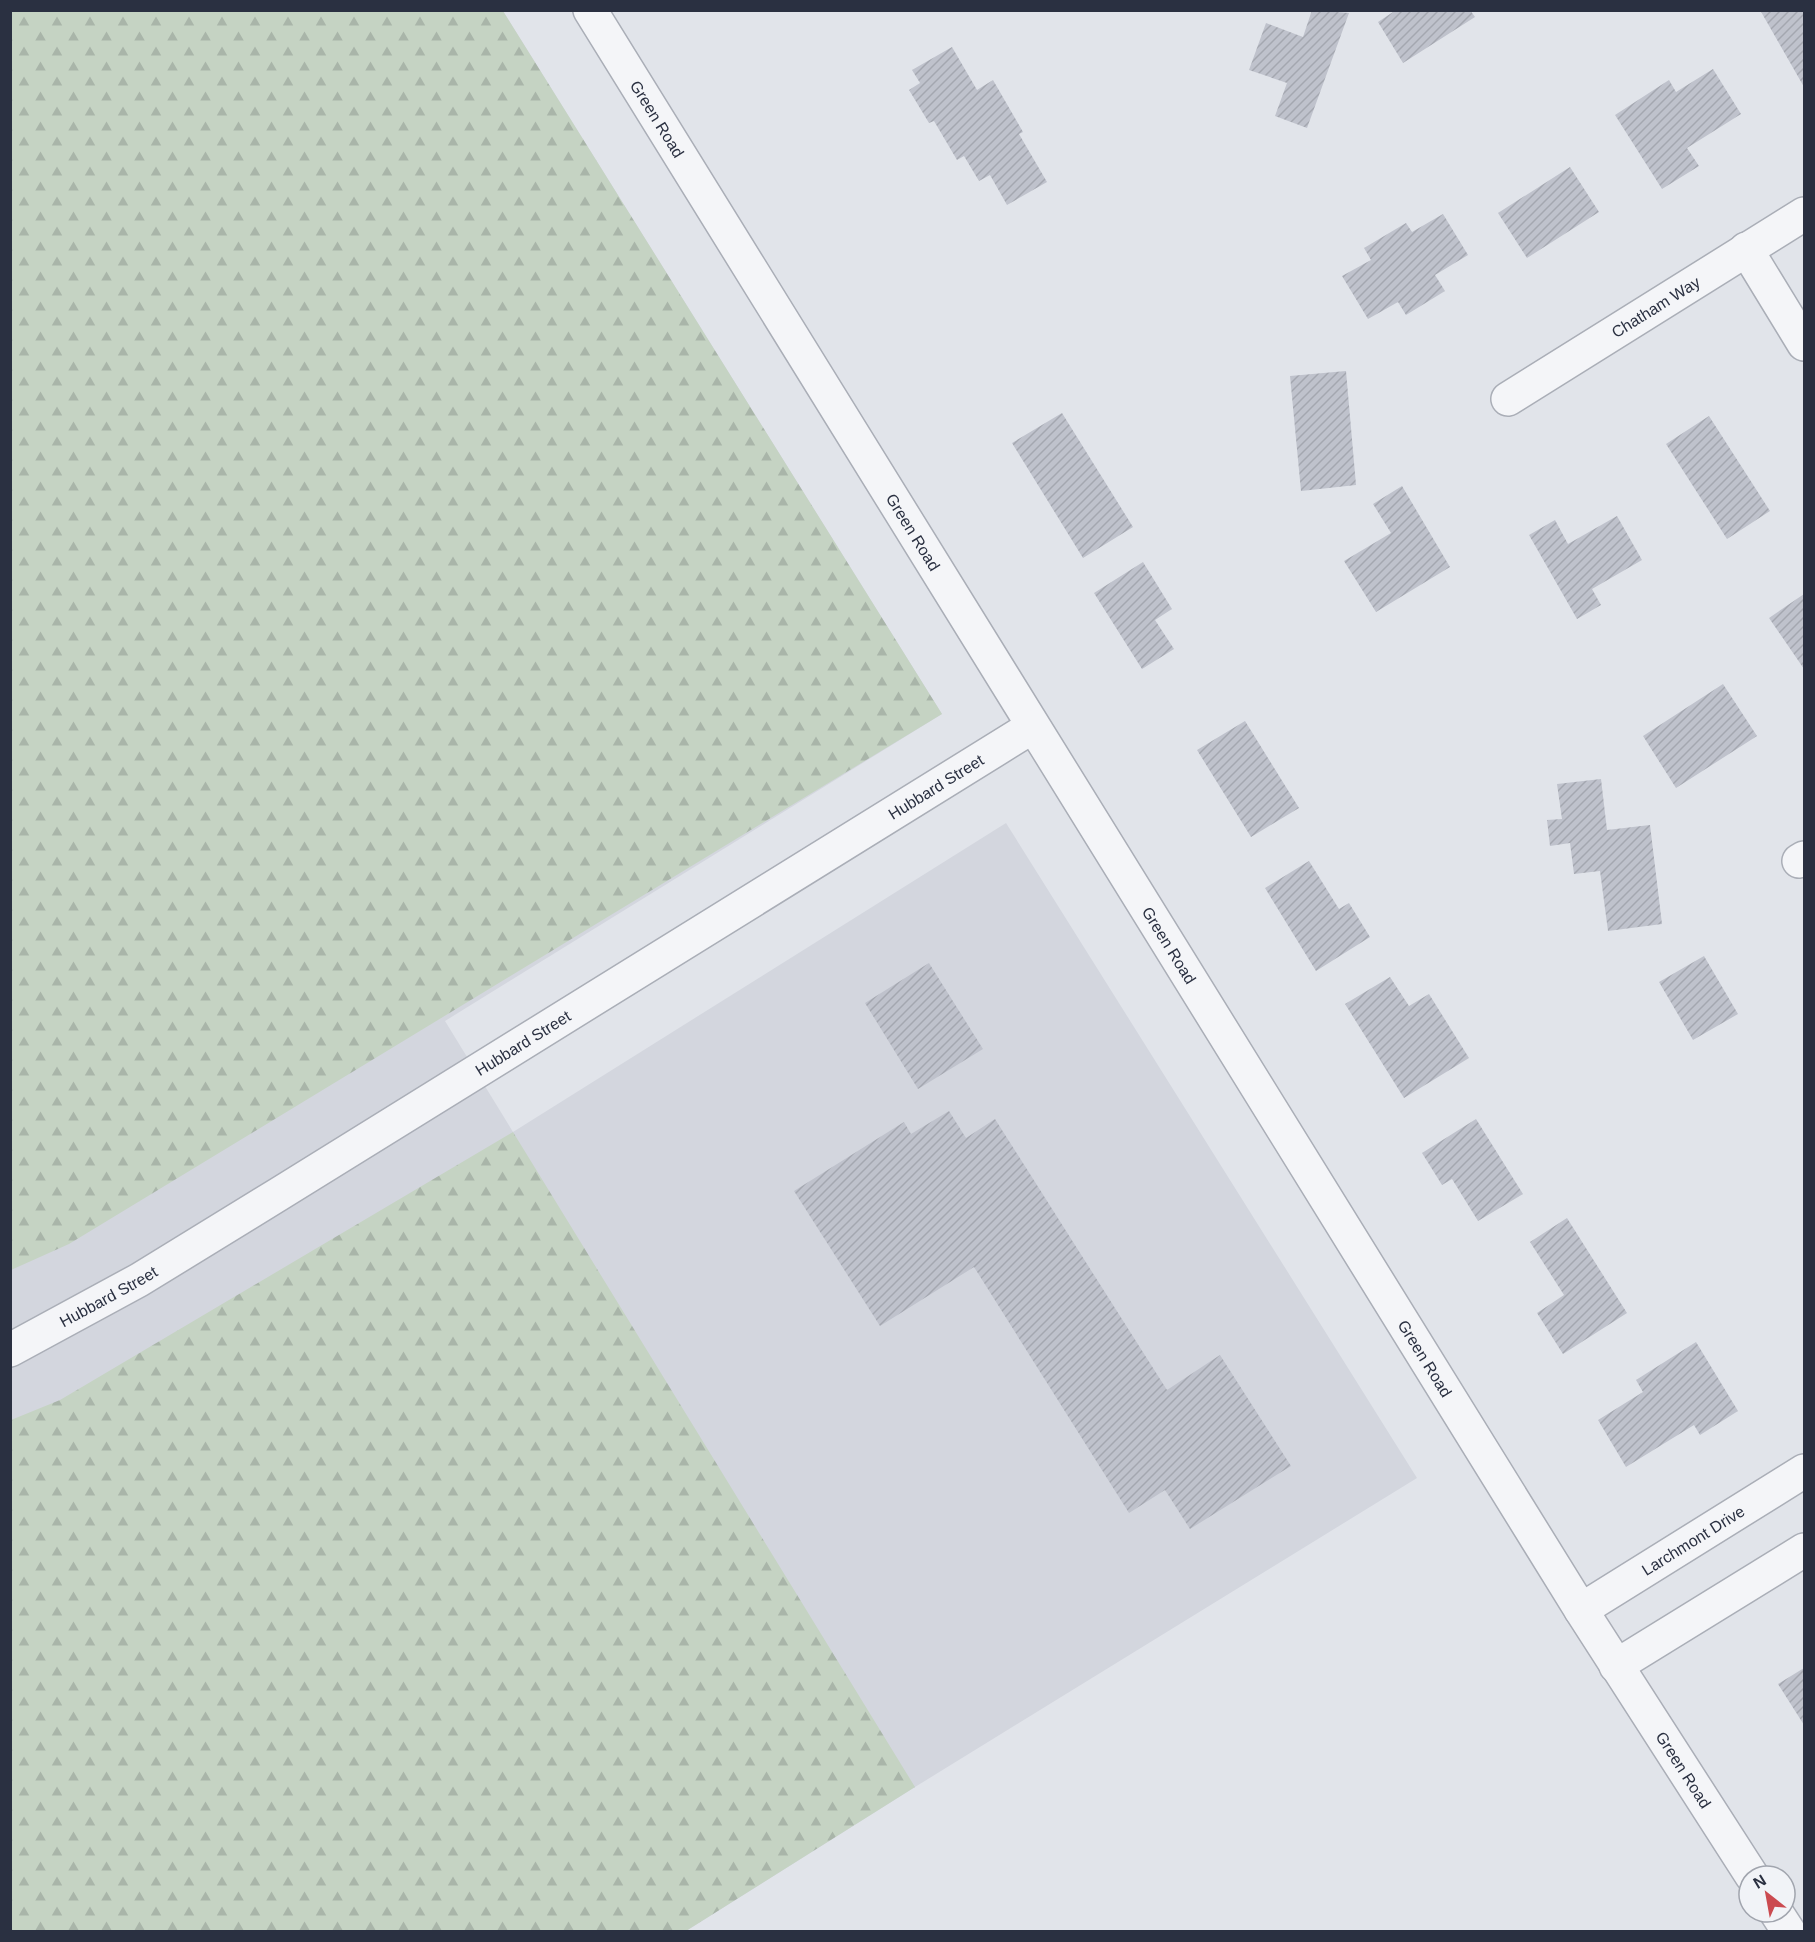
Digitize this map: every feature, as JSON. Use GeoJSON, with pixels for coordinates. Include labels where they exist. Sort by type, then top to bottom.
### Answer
{"type":"FeatureCollection","features":[{"type":"Feature","properties":{"kind":"street","name":"Green Road"},"geometry":{"type":"LineString","coordinates":[[590,10],[1581,1610],[1744,1864]]}},
{"type":"Feature","properties":{"kind":"street","name":"Chatham Way"},"geometry":{"type":"LineString","coordinates":[[1508,399],[1804,214]]}},
{"type":"Feature","properties":{"kind":"street"},"geometry":{"type":"LineString","coordinates":[[1746,249],[1804,344]]}},
{"type":"Feature","properties":{"kind":"street","name":"Hubbard Street"},"geometry":{"type":"LineString","coordinates":[[10,1350],[139,1280],[259,1207],[1032,727]]}},
{"type":"Feature","properties":{"kind":"street","name":"Larchmont Drive"},"geometry":{"type":"LineString","coordinates":[[1581,1610],[1804,1471]]}},
{"type":"Feature","properties":{"kind":"street"},"geometry":{"type":"LineString","coordinates":[[1616,1666],[1804,1550]]}},
{"type":"Feature","properties":{"kind":"shaded area"},"geometry":{"type":"Polygon","coordinates":[[[11,11],[503,11],[942,714],[445,1021],[513,1132],[1006,823],[1417,1478],[686,1931],[11,1932],[11,11]]]}},
{"type":"Feature","properties":{"kind":"green space"},"geometry":{"type":"Polygon","coordinates":[[[10,11],[503,11],[942,714],[69,1244],[11,1270],[10,11]]]}},
{"type":"Feature","properties":{"kind":"green space"},"geometry":{"type":"Polygon","coordinates":[[[513,1132],[915,1787],[686,1931],[11,1931],[11,1420],[60,1400],[513,1132]]]}},
{"type":"Feature","properties":{"kind":"building"},"geometry":{"type":"Polygon","coordinates":[[[1312,10],[1349,13],[1307,128],[1275,116],[1287,83],[1249,70],[1266,23],[1303,37],[1312,10]]]}},
{"type":"Feature","properties":{"kind":"building"},"geometry":{"type":"Polygon","coordinates":[[[1396,10],[1470,10],[1475,17],[1403,63],[1378,22],[1396,10]]]}},
{"type":"Feature","properties":{"kind":"building"},"geometry":{"type":"Polygon","coordinates":[[[1760,10],[1804,10],[1804,87],[1760,10]]]}},
{"type":"Feature","properties":{"kind":"building"},"geometry":{"type":"Polygon","coordinates":[[[952,47],[977,90],[993,80],[1023,132],[1019,134],[1047,182],[1007,205],[990,175],[979,181],[964,156],[957,160],[934,121],[929,123],[909,90],[920,83],[912,70],[952,47]]]}},
{"type":"Feature","properties":{"kind":"building"},"geometry":{"type":"Polygon","coordinates":[[[1713,69],[1741,114],[1687,148],[1699,166],[1662,189],[1615,115],[1669,80],[1676,92],[1713,69]]]}},
{"type":"Feature","properties":{"kind":"building"},"geometry":{"type":"Polygon","coordinates":[[[1570,167],[1599,212],[1527,258],[1498,213],[1570,167]]]}},
{"type":"Feature","properties":{"kind":"building"},"geometry":{"type":"Polygon","coordinates":[[[1443,214],[1468,255],[1435,275],[1445,291],[1406,315],[1398,302],[1368,319],[1342,276],[1371,260],[1364,248],[1406,223],[1412,232],[1443,214]]]}},
{"type":"Feature","properties":{"kind":"building"},"geometry":{"type":"Polygon","coordinates":[[[1346,371],[1356,485],[1301,491],[1290,376],[1346,371]]]}},
{"type":"Feature","properties":{"kind":"building"},"geometry":{"type":"Polygon","coordinates":[[[1062,413],[1133,527],[1083,558],[1012,443],[1062,413]]]}},
{"type":"Feature","properties":{"kind":"building"},"geometry":{"type":"Polygon","coordinates":[[[1709,416],[1770,511],[1727,539],[1666,444],[1709,416]]]}},
{"type":"Feature","properties":{"kind":"building"},"geometry":{"type":"Polygon","coordinates":[[[1402,486],[1450,567],[1376,612],[1344,561],[1391,533],[1373,504],[1402,486]]]}},
{"type":"Feature","properties":{"kind":"building"},"geometry":{"type":"Polygon","coordinates":[[[1617,516],[1642,560],[1592,589],[1601,605],[1577,619],[1529,535],[1555,520],[1568,544],[1617,516]]]}},
{"type":"Feature","properties":{"kind":"building"},"geometry":{"type":"Polygon","coordinates":[[[1143,562],[1172,609],[1155,620],[1174,649],[1142,669],[1094,593],[1143,562]]]}},
{"type":"Feature","properties":{"kind":"building"},"geometry":{"type":"Polygon","coordinates":[[[1804,594],[1804,669],[1769,618],[1804,594]]]}},
{"type":"Feature","properties":{"kind":"building"},"geometry":{"type":"Polygon","coordinates":[[[1723,684],[1757,736],[1676,788],[1643,736],[1723,684]]]}},
{"type":"Feature","properties":{"kind":"building"},"geometry":{"type":"Polygon","coordinates":[[[1245,721],[1299,808],[1251,837],[1197,750],[1245,721]]]}},
{"type":"Feature","properties":{"kind":"building"},"geometry":{"type":"Polygon","coordinates":[[[1601,779],[1607,830],[1650,825],[1662,924],[1608,931],[1600,871],[1574,874],[1570,843],[1550,846],[1547,820],[1562,819],[1557,784],[1601,779]]]}},
{"type":"Feature","properties":{"kind":"building"},"geometry":{"type":"Polygon","coordinates":[[[1309,861],[1339,909],[1349,903],[1370,937],[1316,971],[1265,888],[1309,861]]]}},
{"type":"Feature","properties":{"kind":"building"},"geometry":{"type":"Polygon","coordinates":[[[1704,956],[1738,1014],[1693,1040],[1659,982],[1704,956]]]}},
{"type":"Feature","properties":{"kind":"building"},"geometry":{"type":"Polygon","coordinates":[[[929,963],[983,1049],[918,1089],[865,1003],[929,963]]]}},
{"type":"Feature","properties":{"kind":"building"},"geometry":{"type":"Polygon","coordinates":[[[1390,977],[1409,1006],[1429,994],[1469,1058],[1404,1098],[1345,1004],[1390,977]]]}},
{"type":"Feature","properties":{"kind":"building"},"geometry":{"type":"Polygon","coordinates":[[[949,1111],[966,1138],[995,1119],[1167,1390],[1220,1355],[1291,1466],[1190,1529],[1165,1490],[1129,1513],[974,1267],[880,1326],[794,1191],[904,1122],[911,1134],[949,1111]]]}},
{"type":"Feature","properties":{"kind":"building"},"geometry":{"type":"Polygon","coordinates":[[[1476,1119],[1523,1194],[1478,1221],[1452,1179],[1442,1185],[1422,1153],[1476,1119]]]}},
{"type":"Feature","properties":{"kind":"building"},"geometry":{"type":"Polygon","coordinates":[[[1567,1218],[1627,1313],[1563,1354],[1537,1313],[1564,1295],[1530,1242],[1567,1218]]]}},
{"type":"Feature","properties":{"kind":"building"},"geometry":{"type":"Polygon","coordinates":[[[1696,1342],[1738,1411],[1700,1435],[1694,1425],[1626,1467],[1598,1420],[1643,1392],[1636,1380],[1696,1342]]]}},
{"type":"Feature","properties":{"kind":"building"},"geometry":{"type":"Polygon","coordinates":[[[1804,1668],[1804,1725],[1778,1684],[1804,1668]]]}}]}
